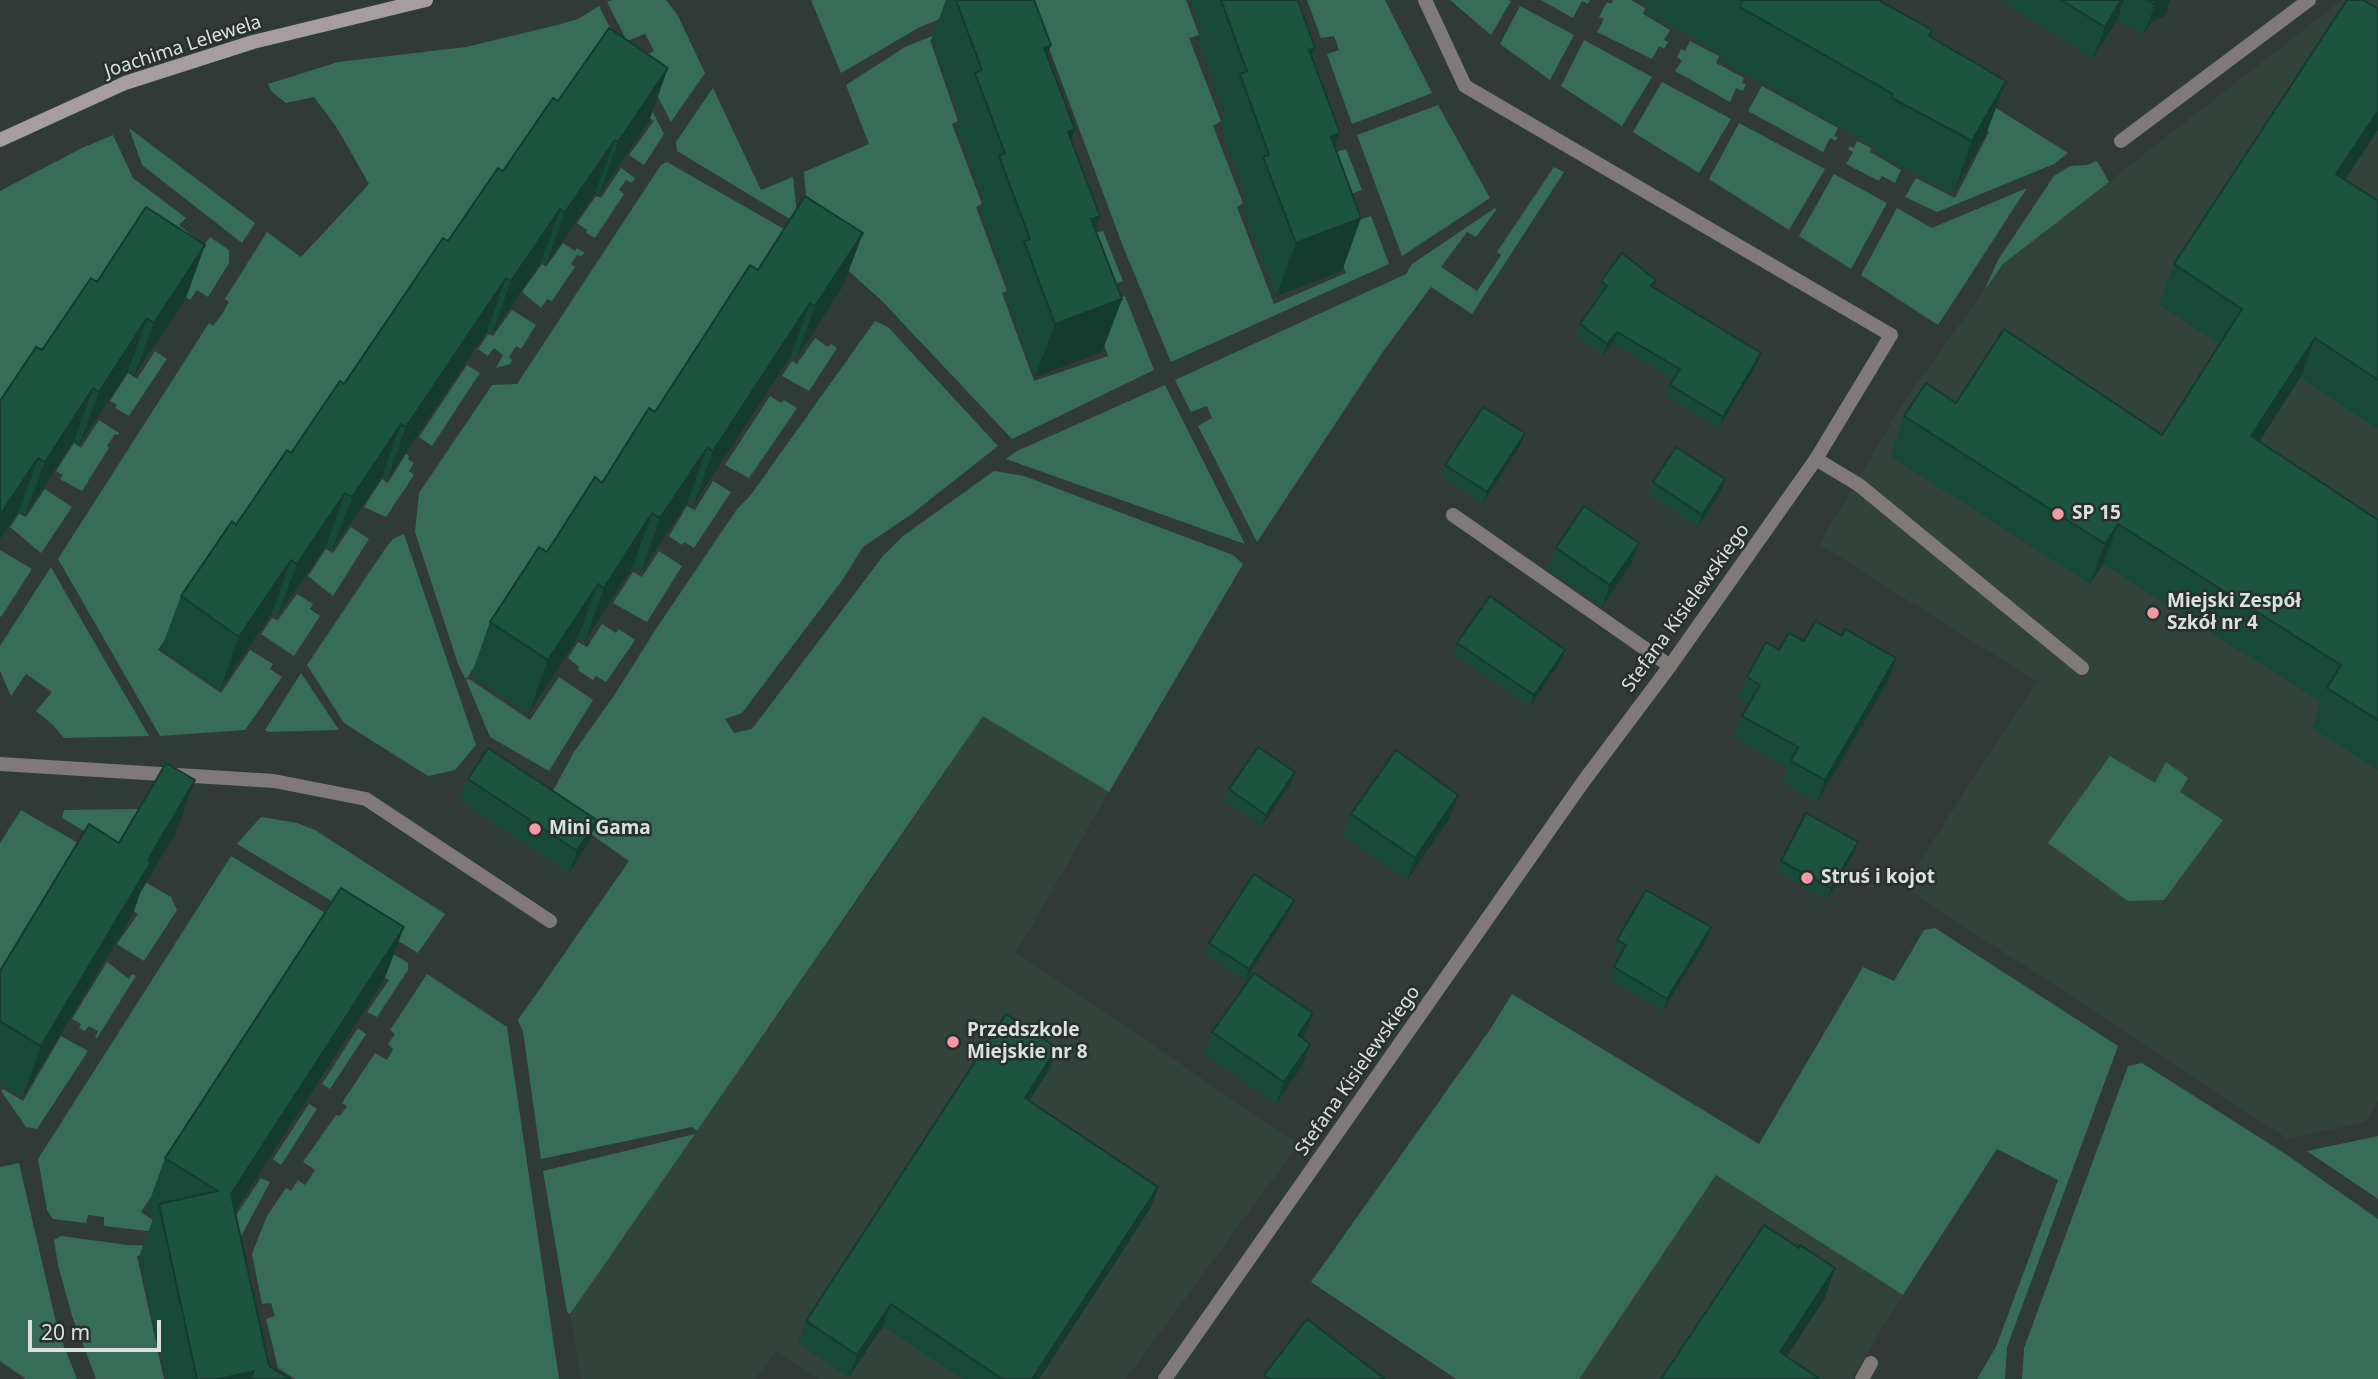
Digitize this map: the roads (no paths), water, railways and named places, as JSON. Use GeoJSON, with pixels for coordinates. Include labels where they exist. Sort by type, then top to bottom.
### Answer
{"type":"FeatureCollection","features":[{"type":"Feature","properties":{"kind":"street","name":"Joachima Lelewela"},"geometry":{"type":"LineString","coordinates":[[0,140],[125,83],[253,42],[426,0]]}},
{"type":"Feature","properties":{"kind":"street","name":"Stefana Kisielewskiego"},"geometry":{"type":"LineString","coordinates":[[1165,1379],[1583,782],[1670,666],[1816,459],[1891,335],[1465,86],[1425,0]]}},
{"type":"Feature","properties":{"kind":"street"},"geometry":{"type":"LineString","coordinates":[[2120,141],[2309,0]]}},
{"type":"Feature","properties":{"kind":"street"},"geometry":{"type":"LineString","coordinates":[[1816,459],[1859,485],[2082,668]]}},
{"type":"Feature","properties":{"kind":"street"},"geometry":{"type":"LineString","coordinates":[[1452,514],[1670,666]]}},
{"type":"Feature","properties":{"kind":"street"},"geometry":{"type":"LineString","coordinates":[[0,764],[274,781],[366,799],[550,921]]}},
{"type":"Feature","properties":{"kind":"street"},"geometry":{"type":"LineString","coordinates":[[1862,1379],[1871,1363]]}},
{"type":"Feature","properties":{"kind":"place","name":"SP 15"},"geometry":{"type":"Point","coordinates":[2058,514]}},
{"type":"Feature","properties":{"kind":"place","name":"Miejski Zespół Szkół nr 4"},"geometry":{"type":"Point","coordinates":[2153,613]}},
{"type":"Feature","properties":{"kind":"place","name":"Mini Gama"},"geometry":{"type":"Point","coordinates":[535,829]}},
{"type":"Feature","properties":{"kind":"place","name":"Struś i kojot"},"geometry":{"type":"Point","coordinates":[1807,878]}},
{"type":"Feature","properties":{"kind":"place","name":"Przedszkole Miejskie nr 8"},"geometry":{"type":"Point","coordinates":[953,1042]}}]}
